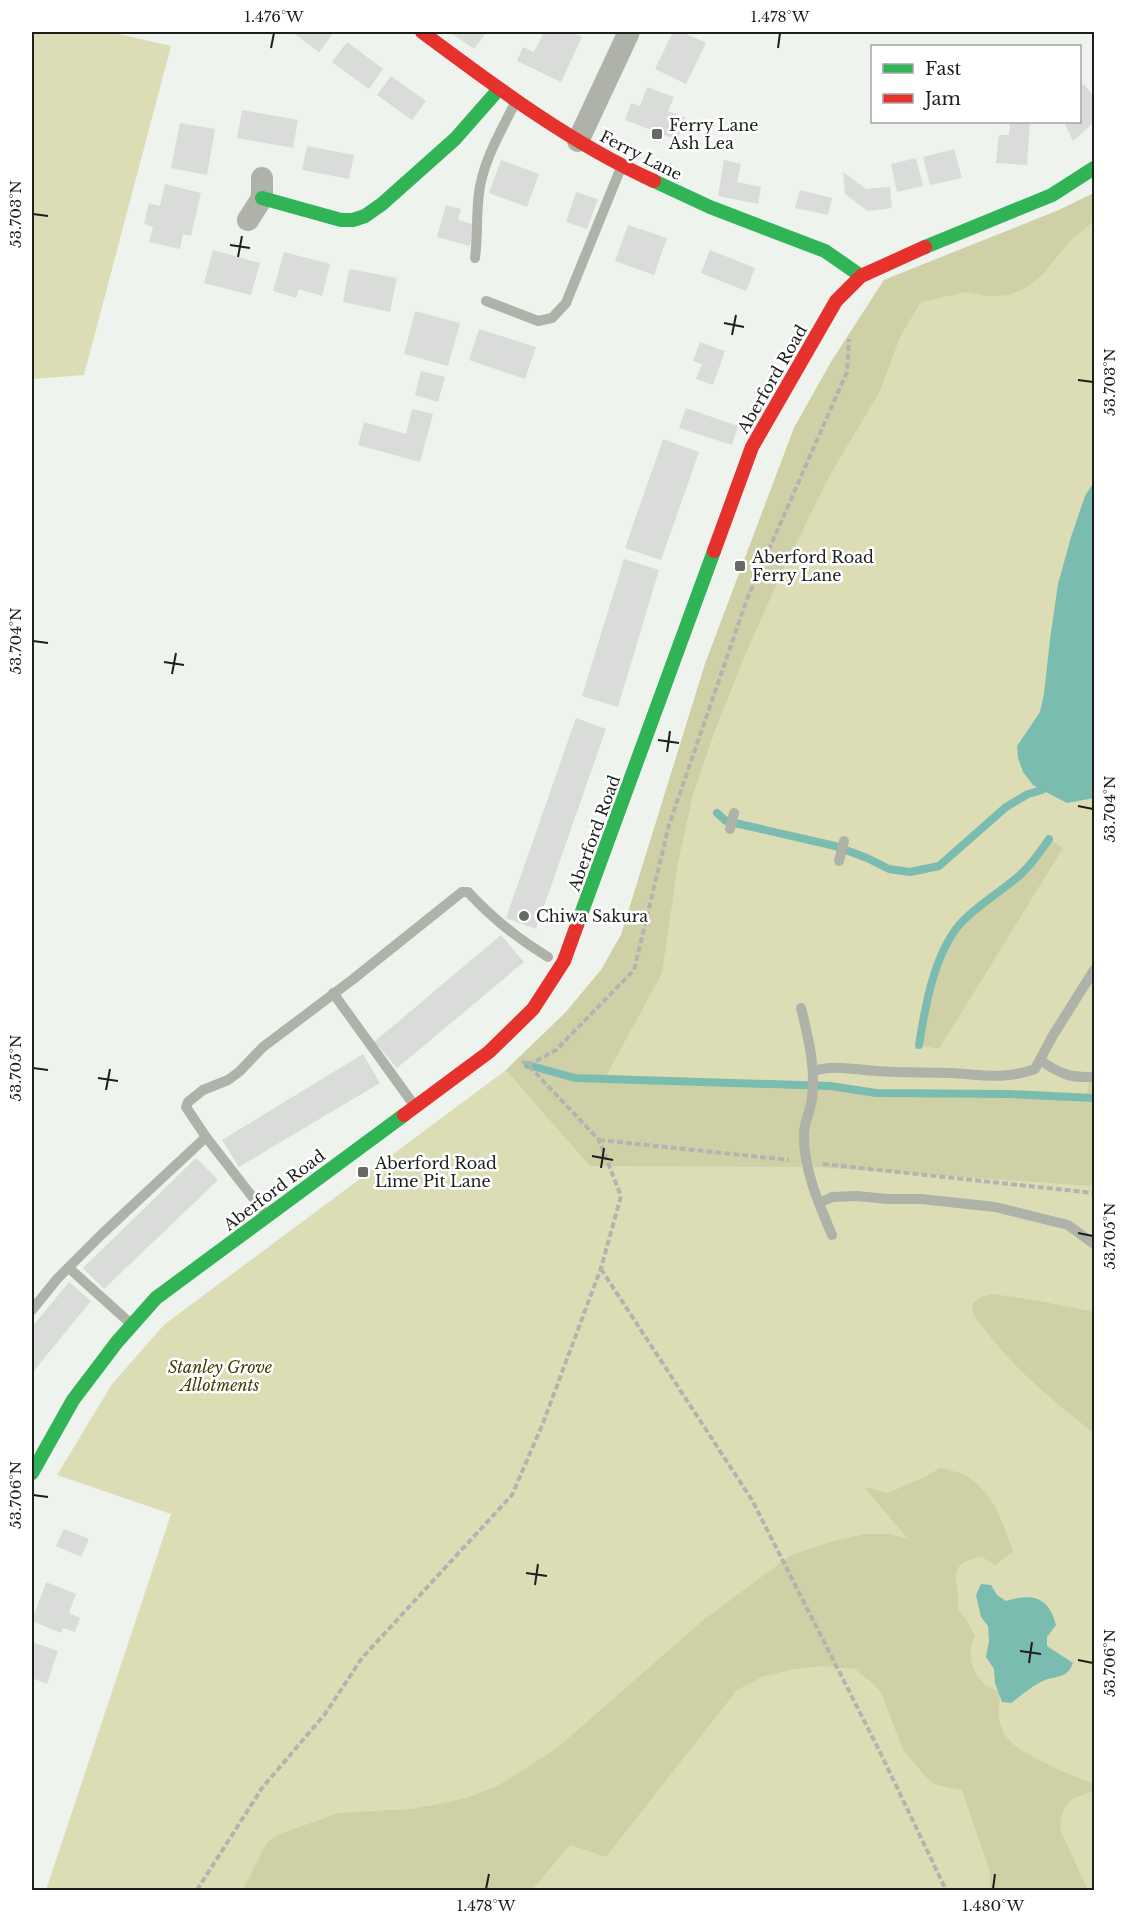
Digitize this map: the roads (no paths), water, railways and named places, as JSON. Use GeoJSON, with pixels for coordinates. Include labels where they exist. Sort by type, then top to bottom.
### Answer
{"type":"FeatureCollection","features":[{"type":"Feature","properties":{"kind":"main road","name":"Ferry Lane"},"geometry":{"type":"LineString","coordinates":[[422,32],[516,100],[622,167],[710,207],[825,251],[861,276]]}},
{"type":"Feature","properties":{"kind":"main road"},"geometry":{"type":"LineString","coordinates":[[262,188],[341,220],[353,220],[365,216],[382,204],[455,139],[499,88]]}},
{"type":"Feature","properties":{"kind":"main road","name":"Aberford Road"},"geometry":{"type":"LineString","coordinates":[[32,1473],[73,1400],[156,1298],[489,1052],[532,1010],[564,961],[752,447],[836,301],[861,276],[912,252],[1052,195],[1095,168]]}},
{"type":"Feature","properties":{"kind":"street"},"geometry":{"type":"LineString","coordinates":[[578,141],[629,32]]}},
{"type":"Feature","properties":{"kind":"street"},"geometry":{"type":"LineString","coordinates":[[249,220],[262,188]]}},
{"type":"Feature","properties":{"kind":"lane"},"geometry":{"type":"LineString","coordinates":[[475,258],[478,195],[482,176],[516,100]]}},
{"type":"Feature","properties":{"kind":"lane"},"geometry":{"type":"LineString","coordinates":[[486,302],[538,321],[552,318],[566,303],[622,167]]}},
{"type":"Feature","properties":{"kind":"lane"},"geometry":{"type":"LineString","coordinates":[[730,829],[734,813]]}},
{"type":"Feature","properties":{"kind":"lane"},"geometry":{"type":"LineString","coordinates":[[839,861],[844,841]]}},
{"type":"Feature","properties":{"kind":"lane"},"geometry":{"type":"LineString","coordinates":[[267,1216],[206,1137],[186,1107],[188,1102],[203,1090],[228,1080],[239,1072],[263,1047],[462,892],[468,892],[487,913],[520,940],[548,957]]}},
{"type":"Feature","properties":{"kind":"lane"},"geometry":{"type":"LineString","coordinates":[[813,1071],[827,1067],[989,1076],[1018,1075],[1035,1069],[1095,970]]}},
{"type":"Feature","properties":{"kind":"lane"},"geometry":{"type":"LineString","coordinates":[[333,993],[415,1107]]}},
{"type":"Feature","properties":{"kind":"lane"},"geometry":{"type":"LineString","coordinates":[[801,1008],[813,1071],[812,1095],[804,1132],[808,1162],[819,1203],[832,1235]]}},
{"type":"Feature","properties":{"kind":"lane"},"geometry":{"type":"LineString","coordinates":[[1040,1060],[1057,1072],[1077,1077],[1095,1077]]}},
{"type":"Feature","properties":{"kind":"lane"},"geometry":{"type":"LineString","coordinates":[[32,1310],[57,1280],[144,1193],[206,1137]]}},
{"type":"Feature","properties":{"kind":"lane"},"geometry":{"type":"LineString","coordinates":[[819,1203],[832,1197],[856,1196],[921,1199],[995,1207],[1068,1225],[1095,1244]]}},
{"type":"Feature","properties":{"kind":"lane"},"geometry":{"type":"LineString","coordinates":[[69,1268],[132,1325]]}},
{"type":"Feature","properties":{"kind":"water"},"geometry":{"type":"Polygon","coordinates":[[[1094,482],[1094,798],[1067,803],[1033,785],[1023,772],[1017,746],[1040,712],[1058,584],[1085,496],[1094,482]]]}},
{"type":"Feature","properties":{"kind":"water"},"geometry":{"type":"Polygon","coordinates":[[[981,1584],[991,1585],[997,1595],[1006,1601],[1031,1597],[1044,1603],[1053,1615],[1056,1625],[1047,1637],[1047,1646],[1073,1663],[1071,1668],[1062,1676],[1045,1680],[1032,1687],[1011,1703],[1002,1702],[995,1683],[994,1669],[986,1657],[989,1641],[988,1626],[981,1617],[976,1595],[981,1584]]]}},
{"type":"Feature","properties":{"kind":"waterway"},"geometry":{"type":"LineString","coordinates":[[717,813],[726,821],[835,846],[889,869],[910,872],[939,866],[1006,807],[1028,794],[1042,790]]}},
{"type":"Feature","properties":{"kind":"waterway"},"geometry":{"type":"LineString","coordinates":[[919,1045],[932,981],[943,950],[951,936],[967,917],[1024,871],[1049,839]]}},
{"type":"Feature","properties":{"kind":"waterway"},"geometry":{"type":"LineString","coordinates":[[528,1065],[575,1078],[830,1086],[876,1093],[1008,1094],[1094,1098]]}},
{"type":"Feature","properties":{"kind":"place","name":"Ferry Lane Ash Lea"},"geometry":{"type":"Point","coordinates":[657,134]}},
{"type":"Feature","properties":{"kind":"place","name":"Aberford Road Ferry Lane"},"geometry":{"type":"Point","coordinates":[740,566]}},
{"type":"Feature","properties":{"kind":"place","name":"Chiwa Sakura"},"geometry":{"type":"Point","coordinates":[524,916]}},
{"type":"Feature","properties":{"kind":"place","name":"Aberford Road Lime Pit Lane"},"geometry":{"type":"Point","coordinates":[363,1172]}},
{"type":"Feature","properties":{"kind":"park label","name":"Stanley Grove Allotments"},"geometry":{"type":"Point","coordinates":[220,1376]}}]}
